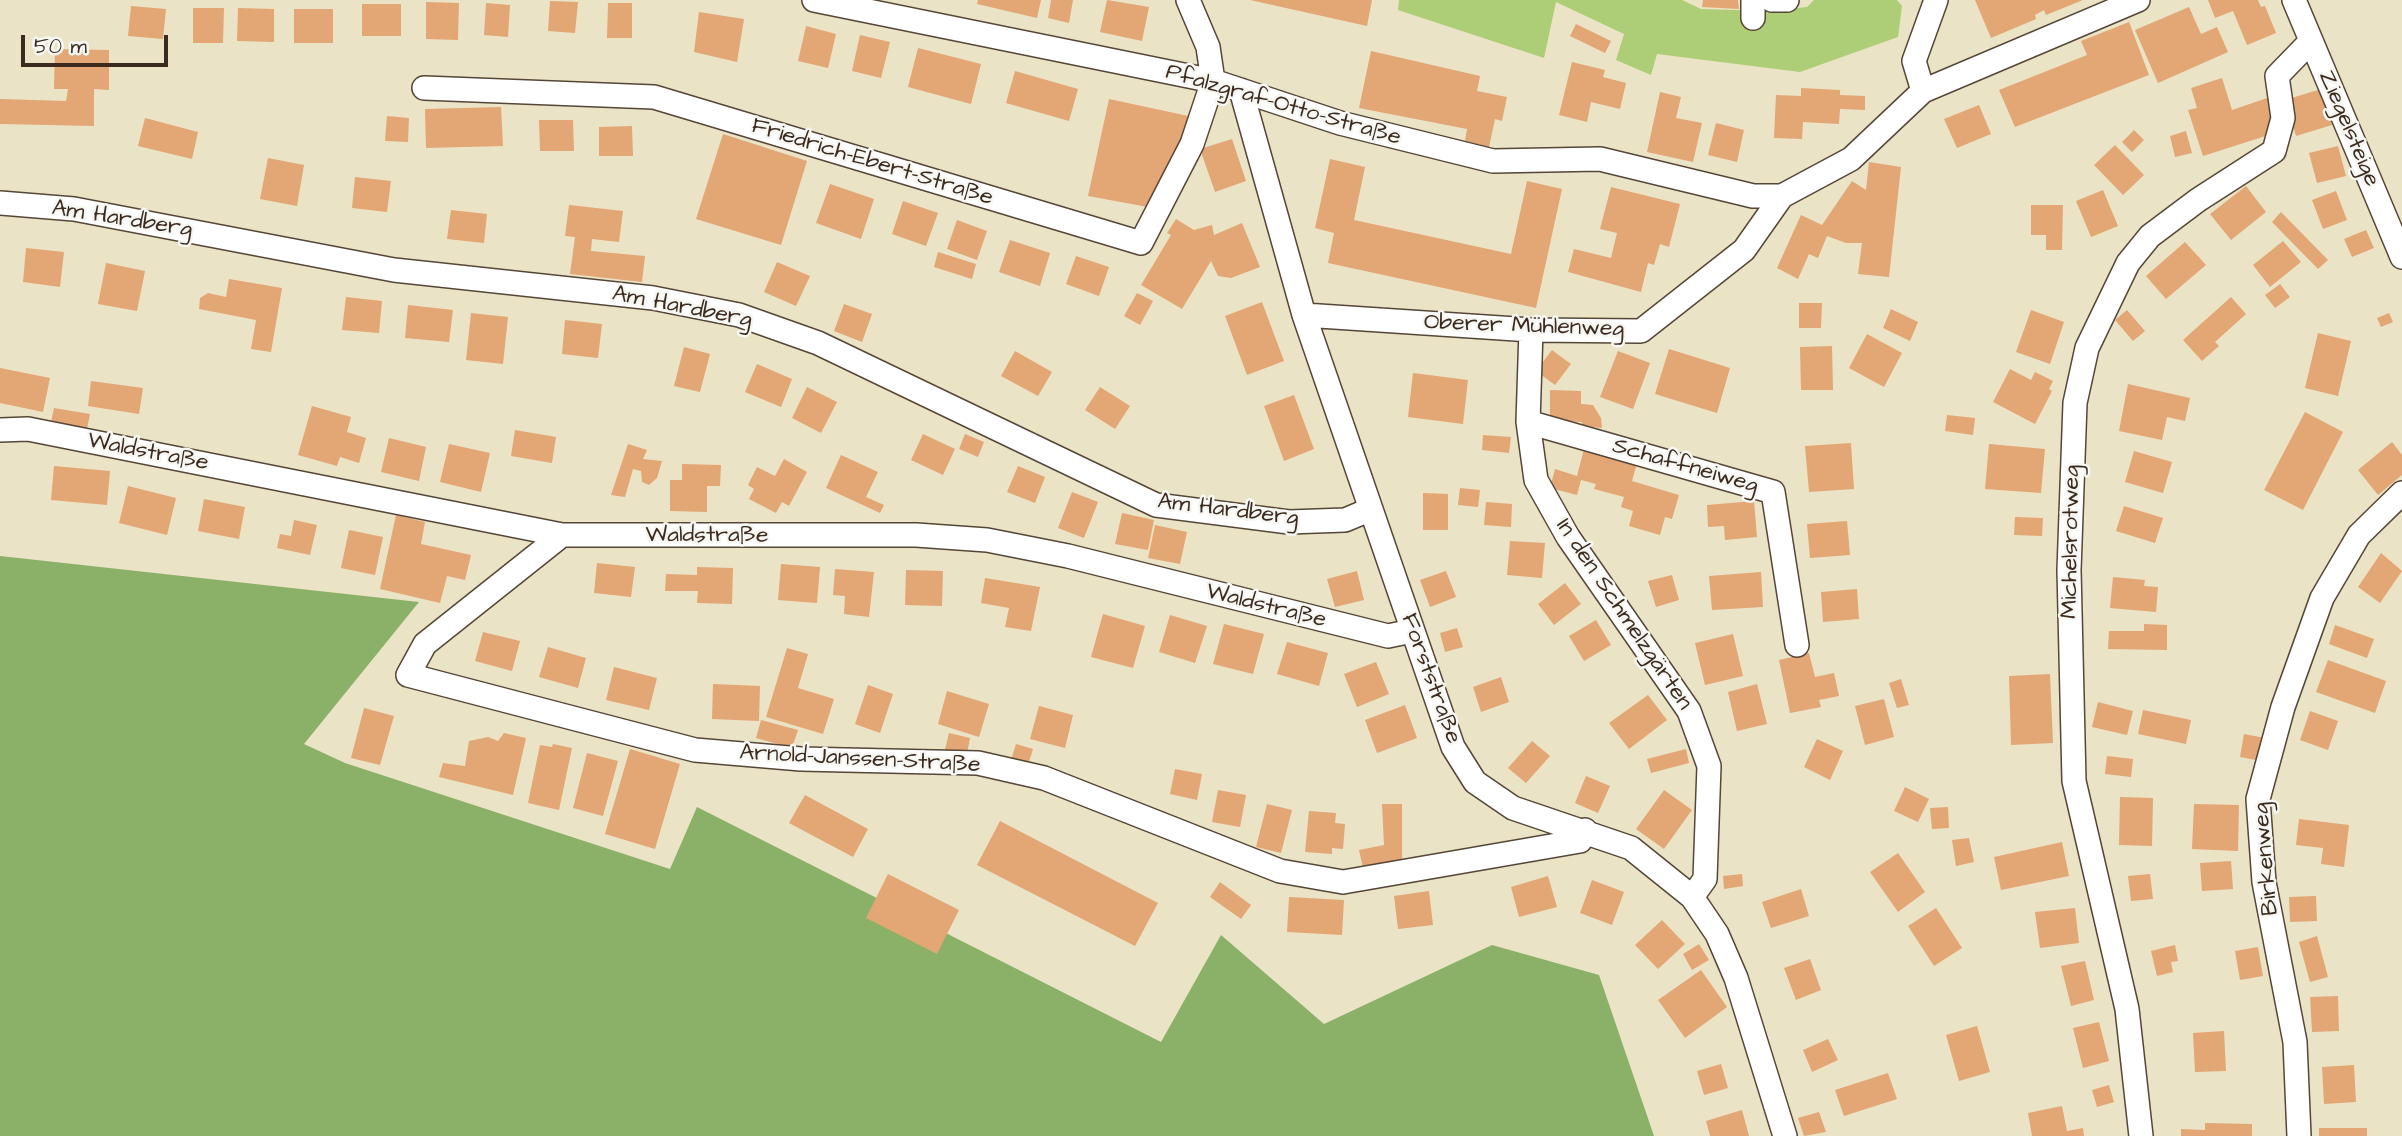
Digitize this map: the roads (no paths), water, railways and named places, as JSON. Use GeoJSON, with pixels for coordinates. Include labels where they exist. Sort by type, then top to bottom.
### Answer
{"type":"FeatureCollection","features":[{"type":"Feature","properties":{"kind":"street","name":"Pfalzgraf-Otto-Straße"},"geometry":{"type":"LineString","coordinates":[[814,0],[1213,81],[1340,123],[1493,161],[1600,159],[1753,196],[1782,196]]}},
{"type":"Feature","properties":{"kind":"street"},"geometry":{"type":"LineString","coordinates":[[1188,0],[1208,47],[1213,81]]}},
{"type":"Feature","properties":{"kind":"street"},"geometry":{"type":"LineString","coordinates":[[1772,0],[1787,0]]}},
{"type":"Feature","properties":{"kind":"street"},"geometry":{"type":"LineString","coordinates":[[1923,91],[1914,61],[1936,0]]}},
{"type":"Feature","properties":{"kind":"street","name":"Oberer Mühlenweg"},"geometry":{"type":"LineString","coordinates":[[1304,315],[1531,330],[1641,331],[1744,250],[1782,196],[1851,159],[1923,91],[2138,0]]}},
{"type":"Feature","properties":{"kind":"street","name":"Ziegelsteige"},"geometry":{"type":"LineString","coordinates":[[2294,0],[2402,257]]}},
{"type":"Feature","properties":{"kind":"street","name":"Michelsrotweg"},"geometry":{"type":"LineString","coordinates":[[2141,1136],[2127,1009],[2074,781],[2069,570],[2074,403],[2087,348],[2128,263],[2150,236],[2198,200],[2274,151],[2283,118],[2277,76],[2311,41]]}},
{"type":"Feature","properties":{"kind":"street","name":"Friedrich-Ebert-Straße"},"geometry":{"type":"LineString","coordinates":[[424,88],[654,97],[1141,243],[1192,144],[1213,81]]}},
{"type":"Feature","properties":{"kind":"street","name":"Forststraße"},"geometry":{"type":"LineString","coordinates":[[1241,90],[1304,315],[1369,510],[1453,747],[1475,782],[1513,808],[1632,848],[1692,897],[1717,934],[1736,978],[1784,1136]]}},
{"type":"Feature","properties":{"kind":"street","name":"Am Hardberg"},"geometry":{"type":"LineString","coordinates":[[0,204],[74,209],[394,270],[653,298],[739,316],[818,343],[1156,505],[1289,522],[1345,520],[1369,510]]}},
{"type":"Feature","properties":{"kind":"street","name":"In den Schmelzgärten"},"geometry":{"type":"LineString","coordinates":[[1531,330],[1528,422],[1536,480],[1568,537],[1689,711],[1709,766],[1705,879],[1692,897]]}},
{"type":"Feature","properties":{"kind":"street","name":"Schaffneiweg"},"geometry":{"type":"LineString","coordinates":[[1528,422],[1773,492],[1797,645]]}},
{"type":"Feature","properties":{"kind":"street","name":"Waldstraße"},"geometry":{"type":"LineString","coordinates":[[0,430],[28,429],[562,535],[916,536],[986,540],[1068,556],[1388,636],[1412,631]]}},
{"type":"Feature","properties":{"kind":"street","name":"Birkenweg"},"geometry":{"type":"LineString","coordinates":[[2299,1136],[2295,1042],[2264,882],[2258,799],[2283,707],[2322,598],[2359,535],[2402,492]]}},
{"type":"Feature","properties":{"kind":"street","name":"Arnold-Janssen-Straße"},"geometry":{"type":"LineString","coordinates":[[562,535],[425,644],[408,675],[695,750],[801,759],[978,763],[1030,775],[1280,871],[1343,882],[1580,841],[1585,830]]}}]}
